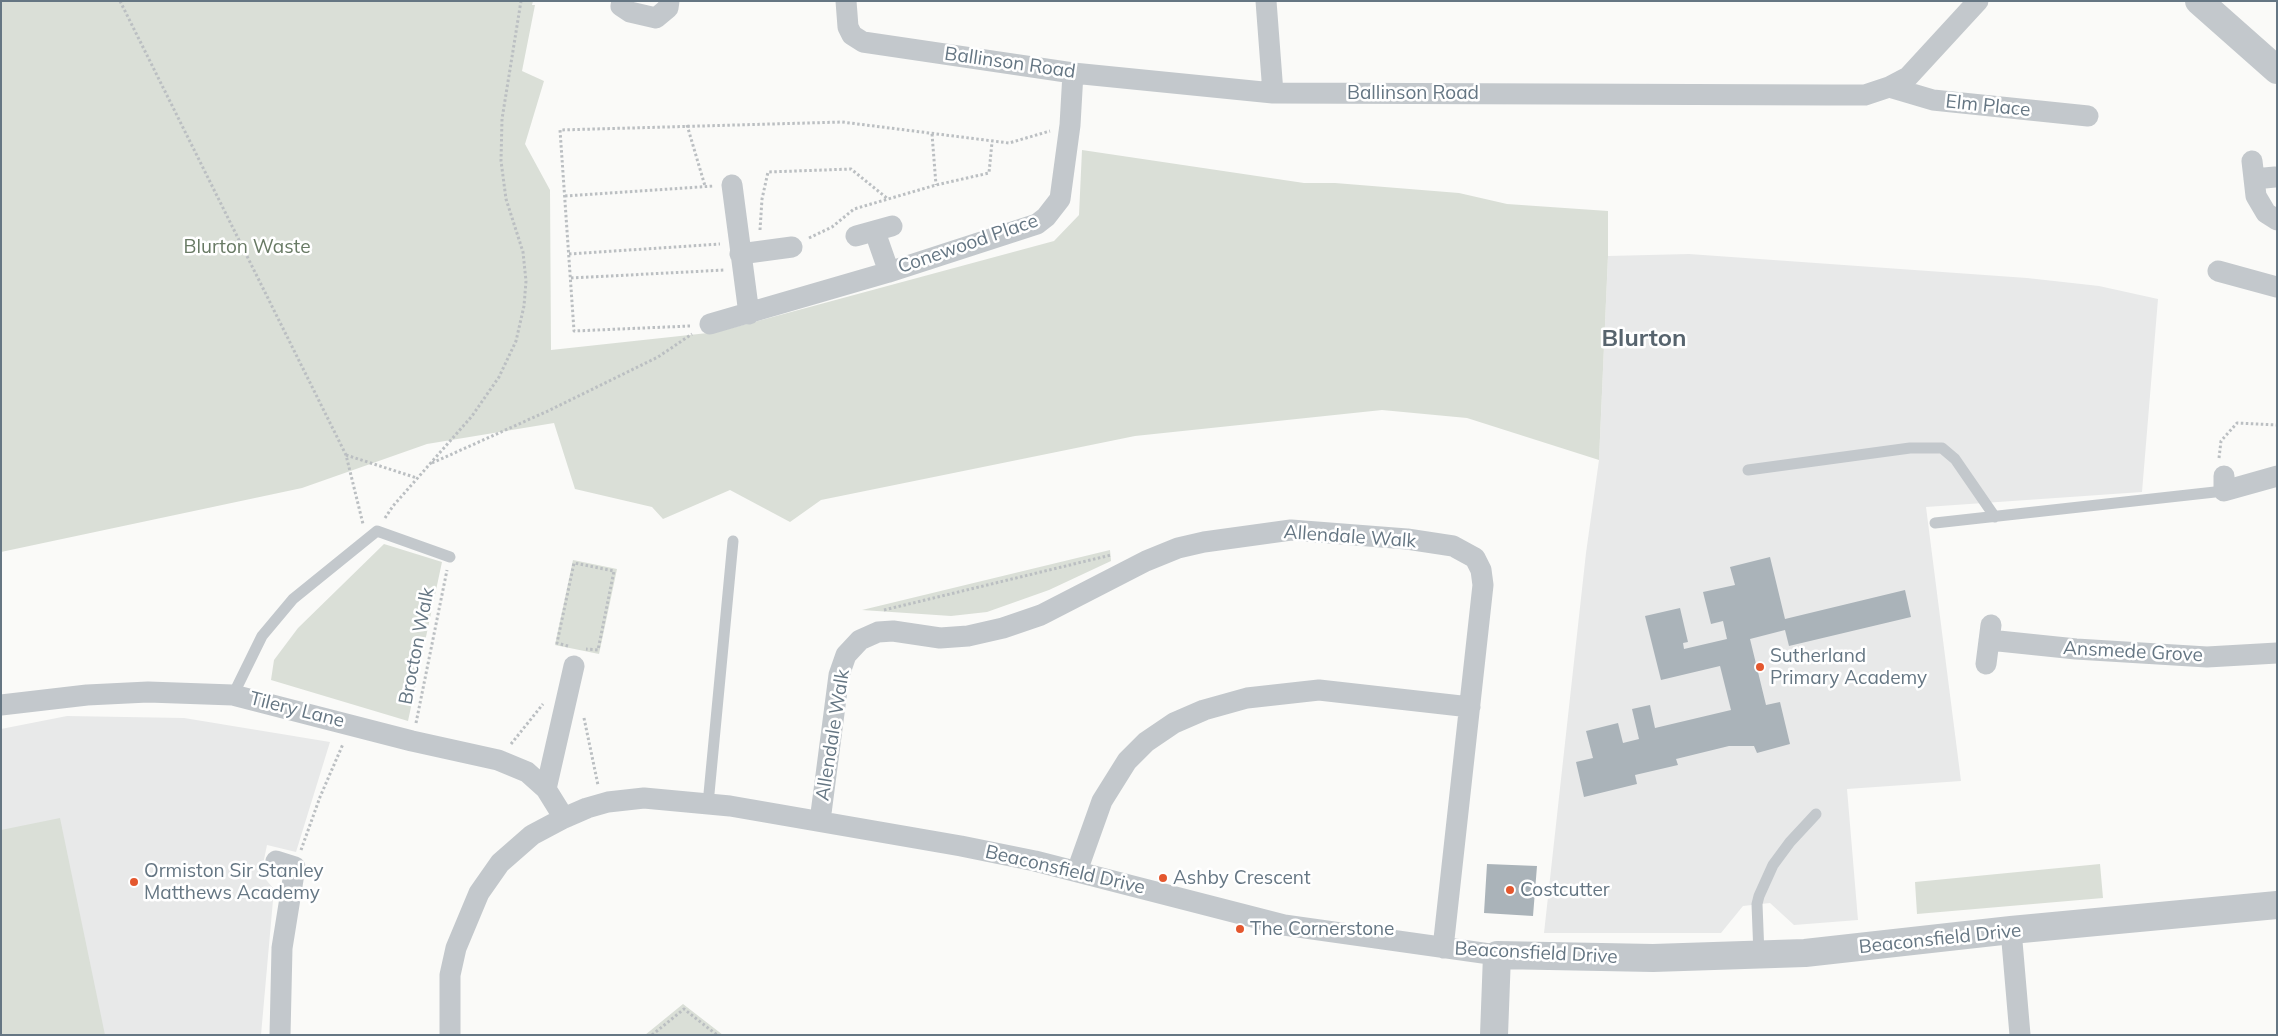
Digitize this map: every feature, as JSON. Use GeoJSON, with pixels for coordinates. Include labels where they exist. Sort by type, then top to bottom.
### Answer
{"type":"FeatureCollection","features":[{"type":"Feature","properties":{"kind":"street"},"geometry":{"type":"LineString","coordinates":[[622,1],[621,6],[630,12],[656,18],[668,8],[669,1]]}},
{"type":"Feature","properties":{"kind":"street","name":"Ballinson Road"},"geometry":{"type":"LineString","coordinates":[[846,1],[848,27],[852,35],[863,42],[1073,73],[1273,93],[1832,96],[1865,95],[1889,87],[1908,77],[1978,1]]}},
{"type":"Feature","properties":{"kind":"street"},"geometry":{"type":"LineString","coordinates":[[1266,1],[1273,93]]}},
{"type":"Feature","properties":{"kind":"street"},"geometry":{"type":"LineString","coordinates":[[2198,1],[2277,70]]}},
{"type":"Feature","properties":{"kind":"street","name":"Conewood Place"},"geometry":{"type":"LineString","coordinates":[[710,324],[889,272],[1037,224],[1060,199],[1073,73]]}},
{"type":"Feature","properties":{"kind":"street","name":"Elm Place"},"geometry":{"type":"LineString","coordinates":[[1889,87],[1933,100],[2088,116]]}},
{"type":"Feature","properties":{"kind":"street"},"geometry":{"type":"LineString","coordinates":[[2260,172],[2256,196],[2266,213],[2277,220]]}},
{"type":"Feature","properties":{"kind":"street"},"geometry":{"type":"LineString","coordinates":[[732,185],[745,254],[749,314]]}},
{"type":"Feature","properties":{"kind":"street","name":"Conewood Place"},"geometry":{"type":"LineString","coordinates":[[874,231],[889,272]]}},
{"type":"Feature","properties":{"kind":"street"},"geometry":{"type":"LineString","coordinates":[[745,254],[792,247]]}},
{"type":"Feature","properties":{"kind":"street"},"geometry":{"type":"LineString","coordinates":[[2218,271],[2277,287]]}},
{"type":"Feature","properties":{"kind":"street"},"geometry":{"type":"LineString","coordinates":[[2224,484],[2277,476]]}},
{"type":"Feature","properties":{"kind":"street","name":"Allendale Walk"},"geometry":{"type":"LineString","coordinates":[[820,821],[840,675],[846,655],[860,640],[878,632],[893,631],[940,638],[968,636],[1003,628],[1041,615],[1146,561],[1178,548],[1204,542],[1292,530],[1407,539],[1453,546],[1475,558],[1481,570],[1483,584],[1443,948]]}},
{"type":"Feature","properties":{"kind":"street","name":"Ansmede Grove"},"geometry":{"type":"LineString","coordinates":[[1986,664],[1990,633],[2076,649],[2208,657],[2277,653]]}},
{"type":"Feature","properties":{"kind":"street"},"geometry":{"type":"LineString","coordinates":[[546,789],[576,657]]}},
{"type":"Feature","properties":{"kind":"street"},"geometry":{"type":"LineString","coordinates":[[1076,871],[1102,801],[1127,761],[1146,742],[1174,723],[1204,710],[1247,698],[1319,690],[1470,707]]}},
{"type":"Feature","properties":{"kind":"street","name":"Tilery Lane"},"geometry":{"type":"LineString","coordinates":[[1,705],[87,695],[148,692],[233,695],[412,741],[498,760],[528,772],[546,789],[564,818]]}},
{"type":"Feature","properties":{"kind":"street","name":"Beaconsfield Drive"},"geometry":{"type":"LineString","coordinates":[[450,1035],[450,975],[456,948],[479,893],[500,863],[532,835],[564,818],[587,808],[608,802],[644,798],[708,804],[820,821],[1035,860],[1284,925],[1497,955],[1653,958],[1841,950],[2011,930],[2277,905]]}},
{"type":"Feature","properties":{"kind":"street"},"geometry":{"type":"LineString","coordinates":[[280,1035],[286,864]]}},
{"type":"Feature","properties":{"kind":"street"},"geometry":{"type":"LineString","coordinates":[[2011,930],[2020,1035]]}},
{"type":"Feature","properties":{"kind":"street"},"geometry":{"type":"LineString","coordinates":[[1494,1035],[1497,955]]}},
{"type":"Feature","properties":{"kind":"lane"},"geometry":{"type":"LineString","coordinates":[[1748,470],[1910,448],[1942,448],[1955,459],[1994,517]]}},
{"type":"Feature","properties":{"kind":"lane"},"geometry":{"type":"LineString","coordinates":[[1935,523],[1994,517],[2224,484]]}},
{"type":"Feature","properties":{"kind":"lane"},"geometry":{"type":"LineString","coordinates":[[233,695],[262,636],[293,599],[377,531],[450,557]]}},
{"type":"Feature","properties":{"kind":"lane"},"geometry":{"type":"LineString","coordinates":[[708,804],[733,541]]}},
{"type":"Feature","properties":{"kind":"lane"},"geometry":{"type":"LineString","coordinates":[[1759,954],[1757,904],[1759,896],[1778,858],[1816,814]]}},
{"type":"Feature","properties":{"kind":"path"},"geometry":{"type":"LineString","coordinates":[[120,1],[346,454],[367,539]]}},
{"type":"Feature","properties":{"kind":"path"},"geometry":{"type":"LineString","coordinates":[[377,531],[393,506],[472,416],[499,377],[516,341],[524,306],[526,281],[524,252],[506,199],[501,161],[502,119],[521,1]]}},
{"type":"Feature","properties":{"kind":"path"},"geometry":{"type":"LineString","coordinates":[[687,125],[705,186]]}},
{"type":"Feature","properties":{"kind":"path"},"geometry":{"type":"LineString","coordinates":[[932,134],[936,186]]}},
{"type":"Feature","properties":{"kind":"path"},"geometry":{"type":"LineString","coordinates":[[792,247],[832,226],[854,209],[989,173],[992,142]]}},
{"type":"Feature","properties":{"kind":"path"},"geometry":{"type":"LineString","coordinates":[[745,254],[762,199],[768,172],[851,169],[888,199]]}},
{"type":"Feature","properties":{"kind":"path"},"geometry":{"type":"LineString","coordinates":[[565,196],[732,185]]}},
{"type":"Feature","properties":{"kind":"path"},"geometry":{"type":"LineString","coordinates":[[569,254],[745,254]]}},
{"type":"Feature","properties":{"kind":"path"},"geometry":{"type":"LineString","coordinates":[[571,278],[745,254]]}},
{"type":"Feature","properties":{"kind":"path"},"geometry":{"type":"LineString","coordinates":[[429,465],[550,410],[658,356],[710,324]]}},
{"type":"Feature","properties":{"kind":"path"},"geometry":{"type":"LineString","coordinates":[[2224,484],[2218,469],[2221,441],[2237,423],[2277,425]]}},
{"type":"Feature","properties":{"kind":"path"},"geometry":{"type":"LineString","coordinates":[[346,454],[417,478]]}},
{"type":"Feature","properties":{"kind":"path"},"geometry":{"type":"LineString","coordinates":[[860,640],[874,612],[1117,553]]}},
{"type":"Feature","properties":{"kind":"path","name":"Brocton Walk"},"geometry":{"type":"LineString","coordinates":[[412,741],[450,557]]}},
{"type":"Feature","properties":{"kind":"path"},"geometry":{"type":"LineString","coordinates":[[574,563],[614,571],[598,650],[576,657],[557,644],[574,563]]}},
{"type":"Feature","properties":{"kind":"path"},"geometry":{"type":"LineString","coordinates":[[286,864],[320,797],[351,724]]}},
{"type":"Feature","properties":{"kind":"path"},"geometry":{"type":"LineString","coordinates":[[652,1035],[684,1009],[717,1035]]}},
{"type":"Feature","properties":{"kind":"shaded area","name":"Sutherland Primary Academy"},"geometry":{"type":"Polygon","coordinates":[[[1689,254],[2027,278],[2099,286],[2158,299],[2142,492],[1926,507],[1961,781],[1847,789],[1858,920],[1794,925],[1770,903],[1743,906],[1721,933],[1544,933],[1586,553],[1599,460],[1608,256],[1689,254]]]}},
{"type":"Feature","properties":{"kind":"shaded area","name":"Ormiston Sir Stanley Matthews Academy"},"geometry":{"type":"Polygon","coordinates":[[[67,716],[184,718],[330,742],[296,852],[267,845],[261,874],[274,889],[261,1035],[1,1035],[1,729],[67,716]]]}},
{"type":"Feature","properties":{"kind":"green space","name":"Blurton Waste"},"geometry":{"type":"Polygon","coordinates":[[[1,1],[533,1],[532,5],[535,5],[522,71],[544,81],[525,144],[550,190],[551,350],[717,332],[1054,241],[1079,215],[1082,150],[1304,183],[1335,183],[1459,193],[1507,204],[1608,211],[1608,256],[1599,460],[1467,418],[1382,410],[1135,436],[821,500],[790,522],[730,490],[663,519],[652,507],[575,489],[554,423],[427,444],[302,488],[1,552],[1,1]]]}},
{"type":"Feature","properties":{"kind":"green space"},"geometry":{"type":"Polygon","coordinates":[[[384,544],[442,562],[408,721],[271,680],[274,660],[298,628],[384,544]]]}},
{"type":"Feature","properties":{"kind":"green space"},"geometry":{"type":"Polygon","coordinates":[[[1110,550],[1111,561],[1049,590],[987,612],[951,616],[862,610],[1110,550]]]}},
{"type":"Feature","properties":{"kind":"green space"},"geometry":{"type":"Polygon","coordinates":[[[573,560],[617,569],[599,654],[555,645],[573,560]]]}},
{"type":"Feature","properties":{"kind":"green space"},"geometry":{"type":"Polygon","coordinates":[[[60,818],[105,1035],[1,1035],[1,830],[60,818]]]}},
{"type":"Feature","properties":{"kind":"green space"},"geometry":{"type":"Polygon","coordinates":[[[2100,864],[2103,898],[1917,914],[1915,882],[2100,864]]]}},
{"type":"Feature","properties":{"kind":"green space"},"geometry":{"type":"Polygon","coordinates":[[[683,1004],[723,1035],[645,1035],[683,1004]]]}},
{"type":"Feature","properties":{"kind":"building"},"geometry":{"type":"Polygon","coordinates":[[[1770,557],[1785,619],[1905,590],[1911,617],[1789,646],[1785,630],[1750,639],[1766,705],[1780,702],[1790,744],[1757,753],[1754,746],[1729,746],[1676,759],[1678,765],[1635,775],[1637,784],[1584,797],[1576,762],[1593,758],[1586,731],[1618,723],[1623,743],[1639,739],[1632,709],[1650,705],[1655,728],[1731,710],[1720,666],[1661,680],[1645,616],[1680,608],[1688,642],[1683,643],[1684,649],[1727,639],[1723,621],[1711,624],[1703,592],[1735,585],[1730,567],[1770,557]]]}},
{"type":"Feature","properties":{"kind":"building","name":"Costcutter"},"geometry":{"type":"Polygon","coordinates":[[[1487,864],[1537,866],[1533,916],[1484,913],[1487,864]]]}},
{"type":"Feature","properties":{"kind":"place","name":"Sutherland Primary Academy"},"geometry":{"type":"Point","coordinates":[1760,667]}},
{"type":"Feature","properties":{"kind":"place","name":"Ashby Crescent"},"geometry":{"type":"Point","coordinates":[1163,878]}},
{"type":"Feature","properties":{"kind":"place","name":"Ormiston Sir Stanley Matthews Academy"},"geometry":{"type":"Point","coordinates":[134,882]}},
{"type":"Feature","properties":{"kind":"place","name":"Costcutter"},"geometry":{"type":"Point","coordinates":[1510,890]}},
{"type":"Feature","properties":{"kind":"place","name":"The Cornerstone"},"geometry":{"type":"Point","coordinates":[1240,929]}},
{"type":"Feature","properties":{"kind":"district","name":"Blurton"},"geometry":{"type":"Point","coordinates":[1644,339]}}]}
